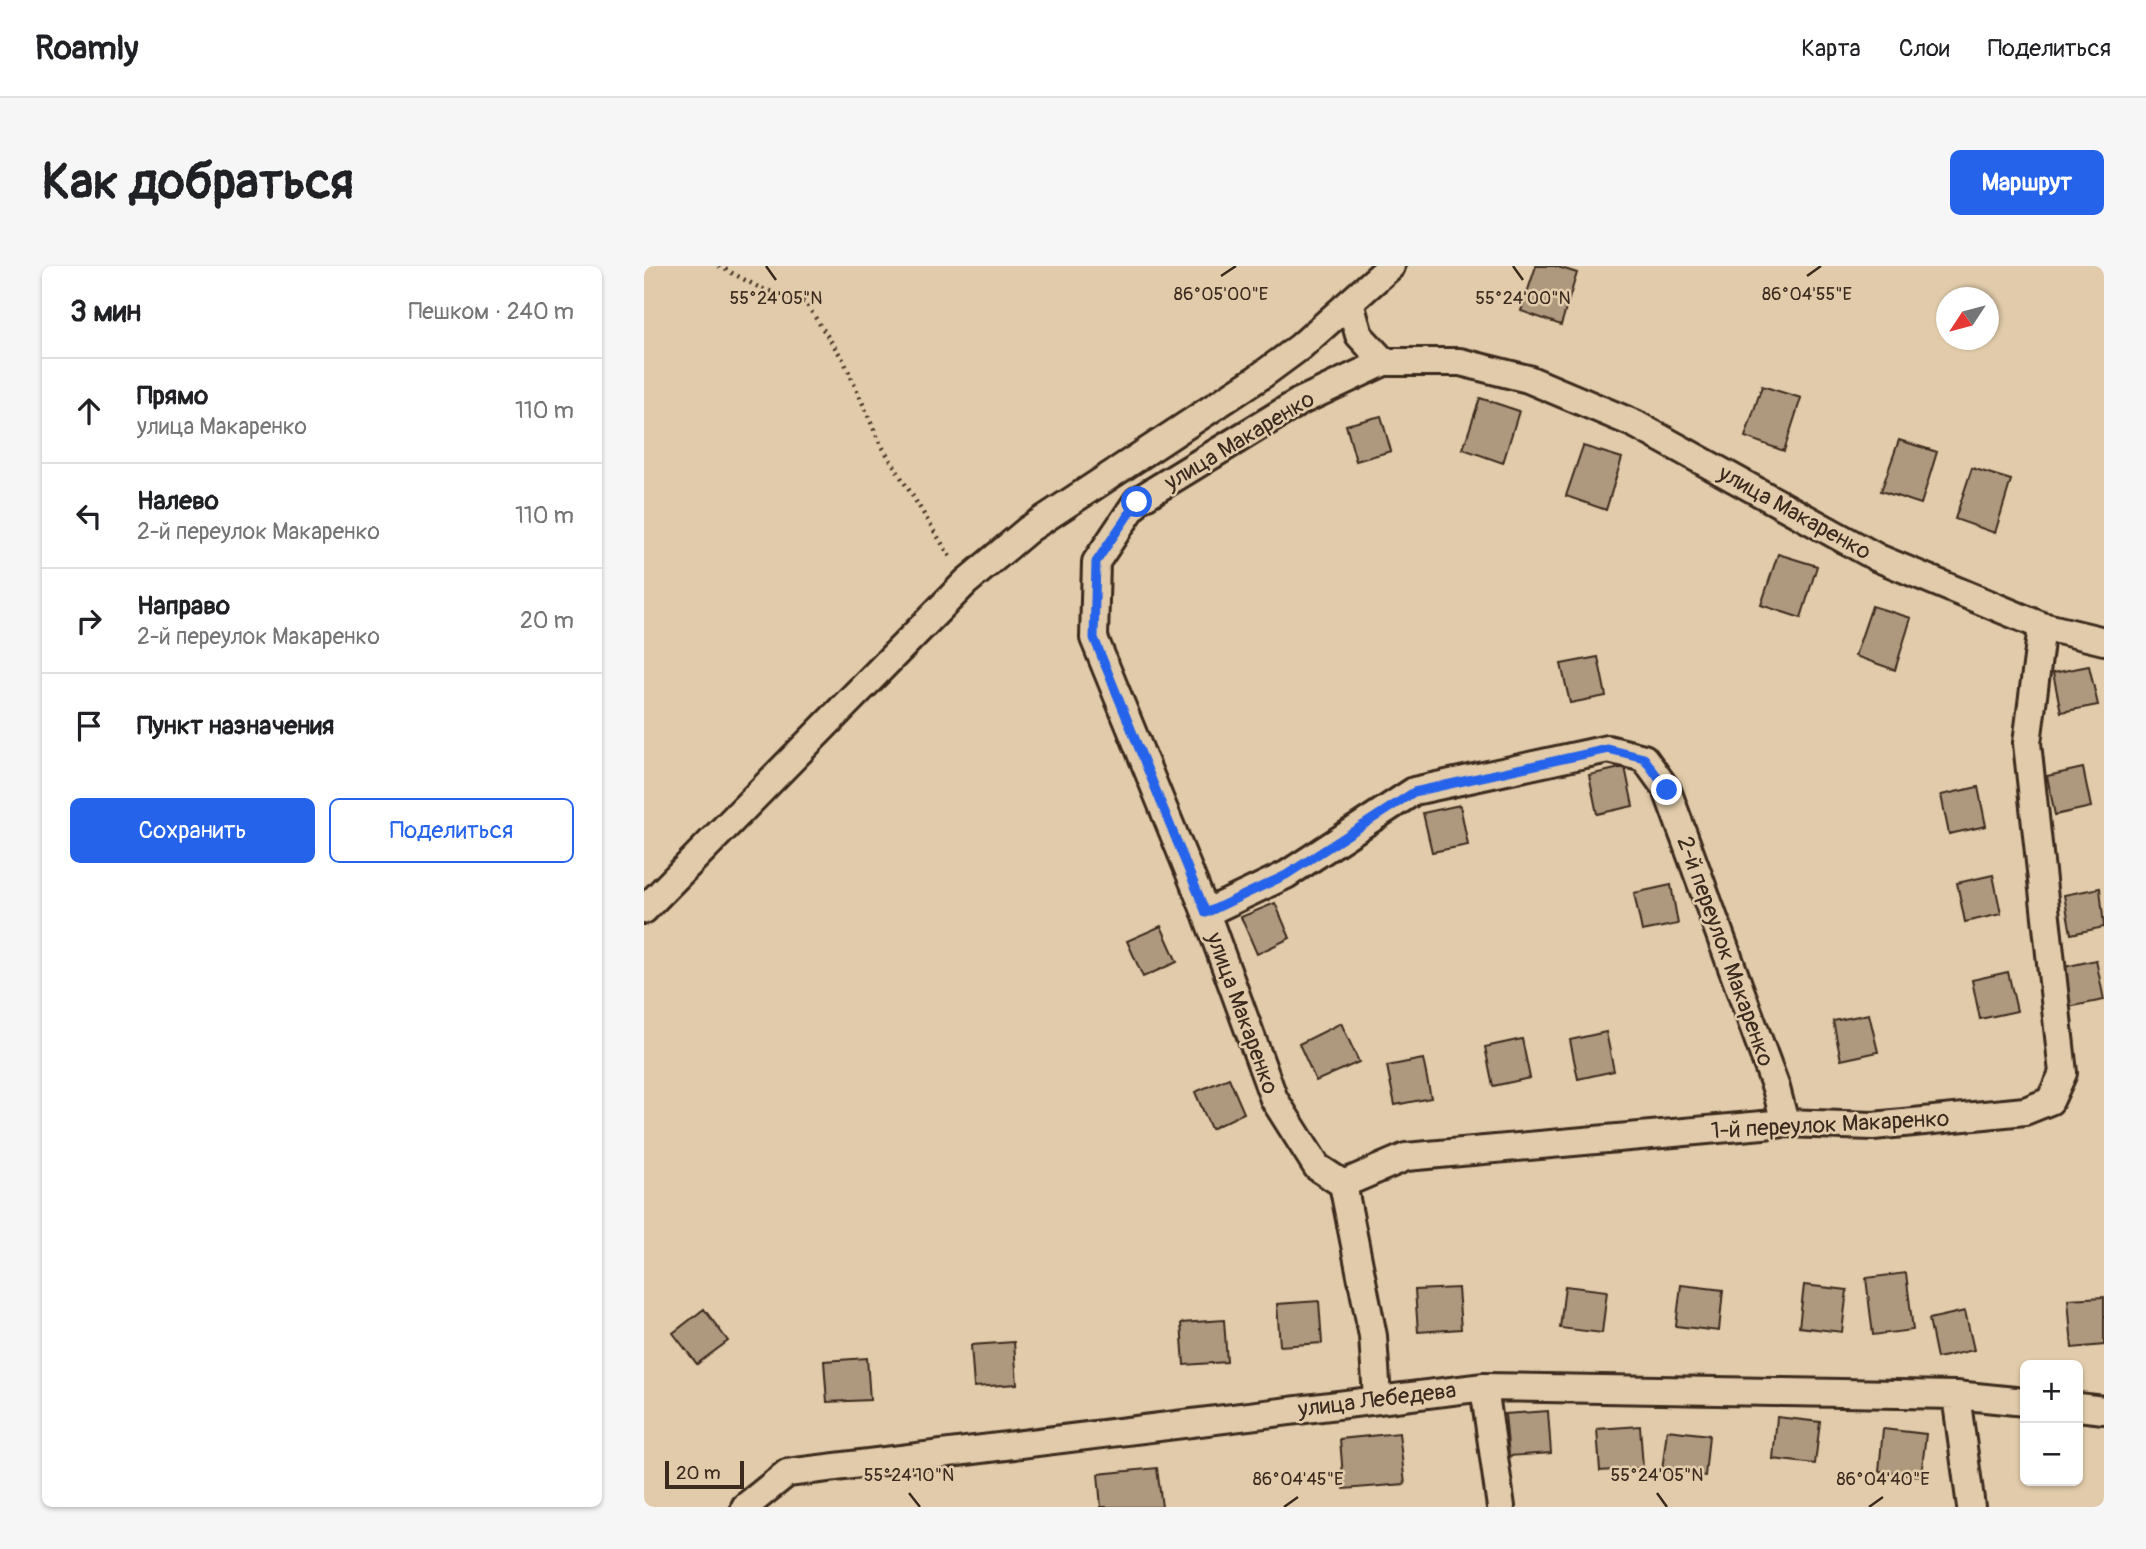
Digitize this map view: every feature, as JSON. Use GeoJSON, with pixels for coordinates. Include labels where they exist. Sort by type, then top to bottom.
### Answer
{"type":"FeatureCollection","features":[{"type":"Feature","properties":{"kind":"street"},"geometry":{"type":"LineString","coordinates":[[644,910],[965,582],[1029,529],[1258,378],[1391,266]]}},
{"type":"Feature","properties":{"kind":"street"},"geometry":{"type":"LineString","coordinates":[[1350,303],[1359,335],[1384,362]]}},
{"type":"Feature","properties":{"kind":"street","name":"улица Макаренко"},"geometry":{"type":"LineString","coordinates":[[1343,1184],[1317,1167],[1274,1099],[1206,913],[1094,638],[1096,562],[1137,502],[1299,402],[1384,362],[1460,362],[1528,379],[1635,424],[1878,558],[2042,626],[2104,641]]}},
{"type":"Feature","properties":{"kind":"street","name":"1-й переулок Макаренко"},"geometry":{"type":"LineString","coordinates":[[1343,1184],[1406,1157],[1785,1124],[1873,1126],[2025,1111],[2050,1101],[2063,1073],[2027,743],[2042,626]]}},
{"type":"Feature","properties":{"kind":"street","name":"2-й переулок Макаренко"},"geometry":{"type":"LineString","coordinates":[[1206,913],[1286,875],[1414,792],[1608,749],[1644,758],[1667,790],[1776,1088],[1785,1124]]}},
{"type":"Feature","properties":{"kind":"street"},"geometry":{"type":"LineString","coordinates":[[1343,1184],[1373,1336],[1377,1398]]}},
{"type":"Feature","properties":{"kind":"street"},"geometry":{"type":"LineString","coordinates":[[1484,1387],[1501,1507]]}},
{"type":"Feature","properties":{"kind":"street","name":"улица Лебедева"},"geometry":{"type":"LineString","coordinates":[[745,1507],[787,1473],[1377,1398],[1484,1387],[1956,1395],[2020,1401]]}},
{"type":"Feature","properties":{"kind":"street"},"geometry":{"type":"LineString","coordinates":[[1956,1395],[1971,1507]]}},
{"type":"Feature","properties":{"kind":"street"},"geometry":{"type":"LineString","coordinates":[[2083,1408],[2104,1410]]}},
{"type":"Feature","properties":{"kind":"path"},"geometry":{"type":"LineString","coordinates":[[719,266],[760,288],[805,302],[844,361],[880,443],[965,582]]}},
{"type":"Feature","properties":{"kind":"building"},"geometry":{"type":"Polygon","coordinates":[[[1536,266],[1555,266],[1577,273],[1561,325],[1521,311],[1536,266]]]}},
{"type":"Feature","properties":{"kind":"building"},"geometry":{"type":"Polygon","coordinates":[[[1762,386],[1801,398],[1784,451],[1745,437],[1762,386]]]}},
{"type":"Feature","properties":{"kind":"building"},"geometry":{"type":"Polygon","coordinates":[[[1480,398],[1519,411],[1503,463],[1463,449],[1480,398]]]}},
{"type":"Feature","properties":{"kind":"building"},"geometry":{"type":"Polygon","coordinates":[[[1381,416],[1391,451],[1356,461],[1346,425],[1381,416]]]}},
{"type":"Feature","properties":{"kind":"building"},"geometry":{"type":"Polygon","coordinates":[[[1899,440],[1937,452],[1921,504],[1881,491],[1899,440]]]}},
{"type":"Feature","properties":{"kind":"building"},"geometry":{"type":"Polygon","coordinates":[[[1583,446],[1622,458],[1606,510],[1566,496],[1583,446]]]}},
{"type":"Feature","properties":{"kind":"building"},"geometry":{"type":"Polygon","coordinates":[[[1972,468],[2011,480],[1995,533],[1955,519],[1972,468]]]}},
{"type":"Feature","properties":{"kind":"building"},"geometry":{"type":"Polygon","coordinates":[[[1778,554],[1817,566],[1801,618],[1761,605],[1778,554]]]}},
{"type":"Feature","properties":{"kind":"building"},"geometry":{"type":"Polygon","coordinates":[[[1872,606],[1911,618],[1895,670],[1855,656],[1872,606]]]}},
{"type":"Feature","properties":{"kind":"building"},"geometry":{"type":"Polygon","coordinates":[[[1598,657],[1606,696],[1570,703],[1561,664],[1598,657]]]}},
{"type":"Feature","properties":{"kind":"building"},"geometry":{"type":"Polygon","coordinates":[[[2089,666],[2098,705],[2061,712],[2053,673],[2089,666]]]}},
{"type":"Feature","properties":{"kind":"building"},"geometry":{"type":"Polygon","coordinates":[[[1625,767],[1633,806],[1597,814],[1589,775],[1625,767]]]}},
{"type":"Feature","properties":{"kind":"building"},"geometry":{"type":"Polygon","coordinates":[[[2083,768],[2091,807],[2055,815],[2047,776],[2083,768]]]}},
{"type":"Feature","properties":{"kind":"building"},"geometry":{"type":"Polygon","coordinates":[[[1978,787],[1986,826],[1949,834],[1941,795],[1978,787]]]}},
{"type":"Feature","properties":{"kind":"building"},"geometry":{"type":"Polygon","coordinates":[[[1460,805],[1468,845],[1432,852],[1423,813],[1460,805]]]}},
{"type":"Feature","properties":{"kind":"building"},"geometry":{"type":"Polygon","coordinates":[[[1993,875],[2001,914],[1965,922],[1957,883],[1993,875]]]}},
{"type":"Feature","properties":{"kind":"building"},"geometry":{"type":"Polygon","coordinates":[[[1671,885],[1678,924],[1642,931],[1634,893],[1671,885]]]}},
{"type":"Feature","properties":{"kind":"building"},"geometry":{"type":"Polygon","coordinates":[[[2100,888],[2104,927],[2071,934],[2064,895],[2100,888]]]}},
{"type":"Feature","properties":{"kind":"building"},"geometry":{"type":"Polygon","coordinates":[[[1275,903],[1290,938],[1257,954],[1241,917],[1275,903]]]}},
{"type":"Feature","properties":{"kind":"building"},"geometry":{"type":"Polygon","coordinates":[[[1161,926],[1177,962],[1143,977],[1127,941],[1161,926]]]}},
{"type":"Feature","properties":{"kind":"building"},"geometry":{"type":"Polygon","coordinates":[[[2096,960],[2104,1000],[2068,1007],[2060,968],[2096,960]]]}},
{"type":"Feature","properties":{"kind":"building"},"geometry":{"type":"Polygon","coordinates":[[[2008,972],[2017,1011],[1980,1019],[1972,980],[2008,972]]]}},
{"type":"Feature","properties":{"kind":"building"},"geometry":{"type":"Polygon","coordinates":[[[1869,1014],[1878,1052],[1841,1060],[1833,1021],[1869,1014]]]}},
{"type":"Feature","properties":{"kind":"building"},"geometry":{"type":"Polygon","coordinates":[[[1341,1023],[1359,1062],[1316,1081],[1299,1044],[1341,1023]]]}},
{"type":"Feature","properties":{"kind":"building"},"geometry":{"type":"Polygon","coordinates":[[[1606,1032],[1614,1071],[1578,1079],[1570,1040],[1606,1032]]]}},
{"type":"Feature","properties":{"kind":"building"},"geometry":{"type":"Polygon","coordinates":[[[1522,1039],[1530,1078],[1493,1086],[1485,1047],[1522,1039]]]}},
{"type":"Feature","properties":{"kind":"building"},"geometry":{"type":"Polygon","coordinates":[[[1423,1059],[1431,1098],[1395,1105],[1387,1066],[1423,1059]]]}},
{"type":"Feature","properties":{"kind":"building"},"geometry":{"type":"Polygon","coordinates":[[[1229,1078],[1244,1113],[1211,1129],[1195,1092],[1229,1078]]]}},
{"type":"Feature","properties":{"kind":"building"},"geometry":{"type":"Polygon","coordinates":[[[1906,1273],[1913,1330],[1873,1335],[1866,1278],[1906,1273]]]}},
{"type":"Feature","properties":{"kind":"building"},"geometry":{"type":"Polygon","coordinates":[[[1681,1285],[1723,1290],[1719,1331],[1676,1326],[1681,1285]]]}},
{"type":"Feature","properties":{"kind":"building"},"geometry":{"type":"Polygon","coordinates":[[[1804,1285],[1847,1290],[1842,1332],[1799,1327],[1804,1285]]]}},
{"type":"Feature","properties":{"kind":"building"},"geometry":{"type":"Polygon","coordinates":[[[1565,1286],[1607,1291],[1602,1333],[1560,1328],[1565,1286]]]}},
{"type":"Feature","properties":{"kind":"building"},"geometry":{"type":"Polygon","coordinates":[[[1458,1288],[1461,1329],[1418,1332],[1415,1290],[1458,1288]]]}},
{"type":"Feature","properties":{"kind":"building"},"geometry":{"type":"Polygon","coordinates":[[[2104,1297],[2104,1345],[2072,1348],[2068,1299],[2104,1297]]]}},
{"type":"Feature","properties":{"kind":"building"},"geometry":{"type":"Polygon","coordinates":[[[1319,1301],[1322,1343],[1280,1346],[1277,1304],[1319,1301]]]}},
{"type":"Feature","properties":{"kind":"building"},"geometry":{"type":"Polygon","coordinates":[[[704,1309],[728,1341],[697,1364],[673,1333],[704,1309]]]}},
{"type":"Feature","properties":{"kind":"building"},"geometry":{"type":"Polygon","coordinates":[[[1965,1311],[1974,1350],[1937,1358],[1929,1319],[1965,1311]]]}},
{"type":"Feature","properties":{"kind":"building"},"geometry":{"type":"Polygon","coordinates":[[[1224,1320],[1227,1362],[1184,1365],[1181,1323],[1224,1320]]]}},
{"type":"Feature","properties":{"kind":"building"},"geometry":{"type":"Polygon","coordinates":[[[1014,1342],[1017,1384],[974,1387],[971,1345],[1014,1342]]]}},
{"type":"Feature","properties":{"kind":"building"},"geometry":{"type":"Polygon","coordinates":[[[867,1358],[870,1400],[827,1402],[824,1361],[867,1358]]]}},
{"type":"Feature","properties":{"kind":"building"},"geometry":{"type":"Polygon","coordinates":[[[1548,1411],[1551,1453],[1509,1456],[1505,1414],[1548,1411]]]}},
{"type":"Feature","properties":{"kind":"building"},"geometry":{"type":"Polygon","coordinates":[[[1777,1417],[1820,1422],[1815,1464],[1773,1459],[1777,1417]]]}},
{"type":"Feature","properties":{"kind":"building"},"geometry":{"type":"Polygon","coordinates":[[[1640,1426],[1643,1468],[1600,1471],[1597,1429],[1640,1426]]]}},
{"type":"Feature","properties":{"kind":"building"},"geometry":{"type":"Polygon","coordinates":[[[1883,1429],[1926,1434],[1921,1476],[1879,1471],[1883,1429]]]}},
{"type":"Feature","properties":{"kind":"building"},"geometry":{"type":"Polygon","coordinates":[[[1667,1430],[1709,1435],[1705,1476],[1662,1471],[1667,1430]]]}},
{"type":"Feature","properties":{"kind":"building"},"geometry":{"type":"Polygon","coordinates":[[[1399,1433],[1405,1484],[1344,1489],[1340,1439],[1399,1433]]]}},
{"type":"Feature","properties":{"kind":"building"},"geometry":{"type":"Polygon","coordinates":[[[1157,1468],[1162,1507],[1101,1507],[1098,1474],[1157,1468]]]}},
{"type":"Feature","properties":{"kind":"route"},"geometry":{"type":"LineString","coordinates":[[1137,502],[1096,562],[1094,638],[1206,913],[1286,875],[1414,792],[1608,749],[1644,758],[1667,790]]}}]}
